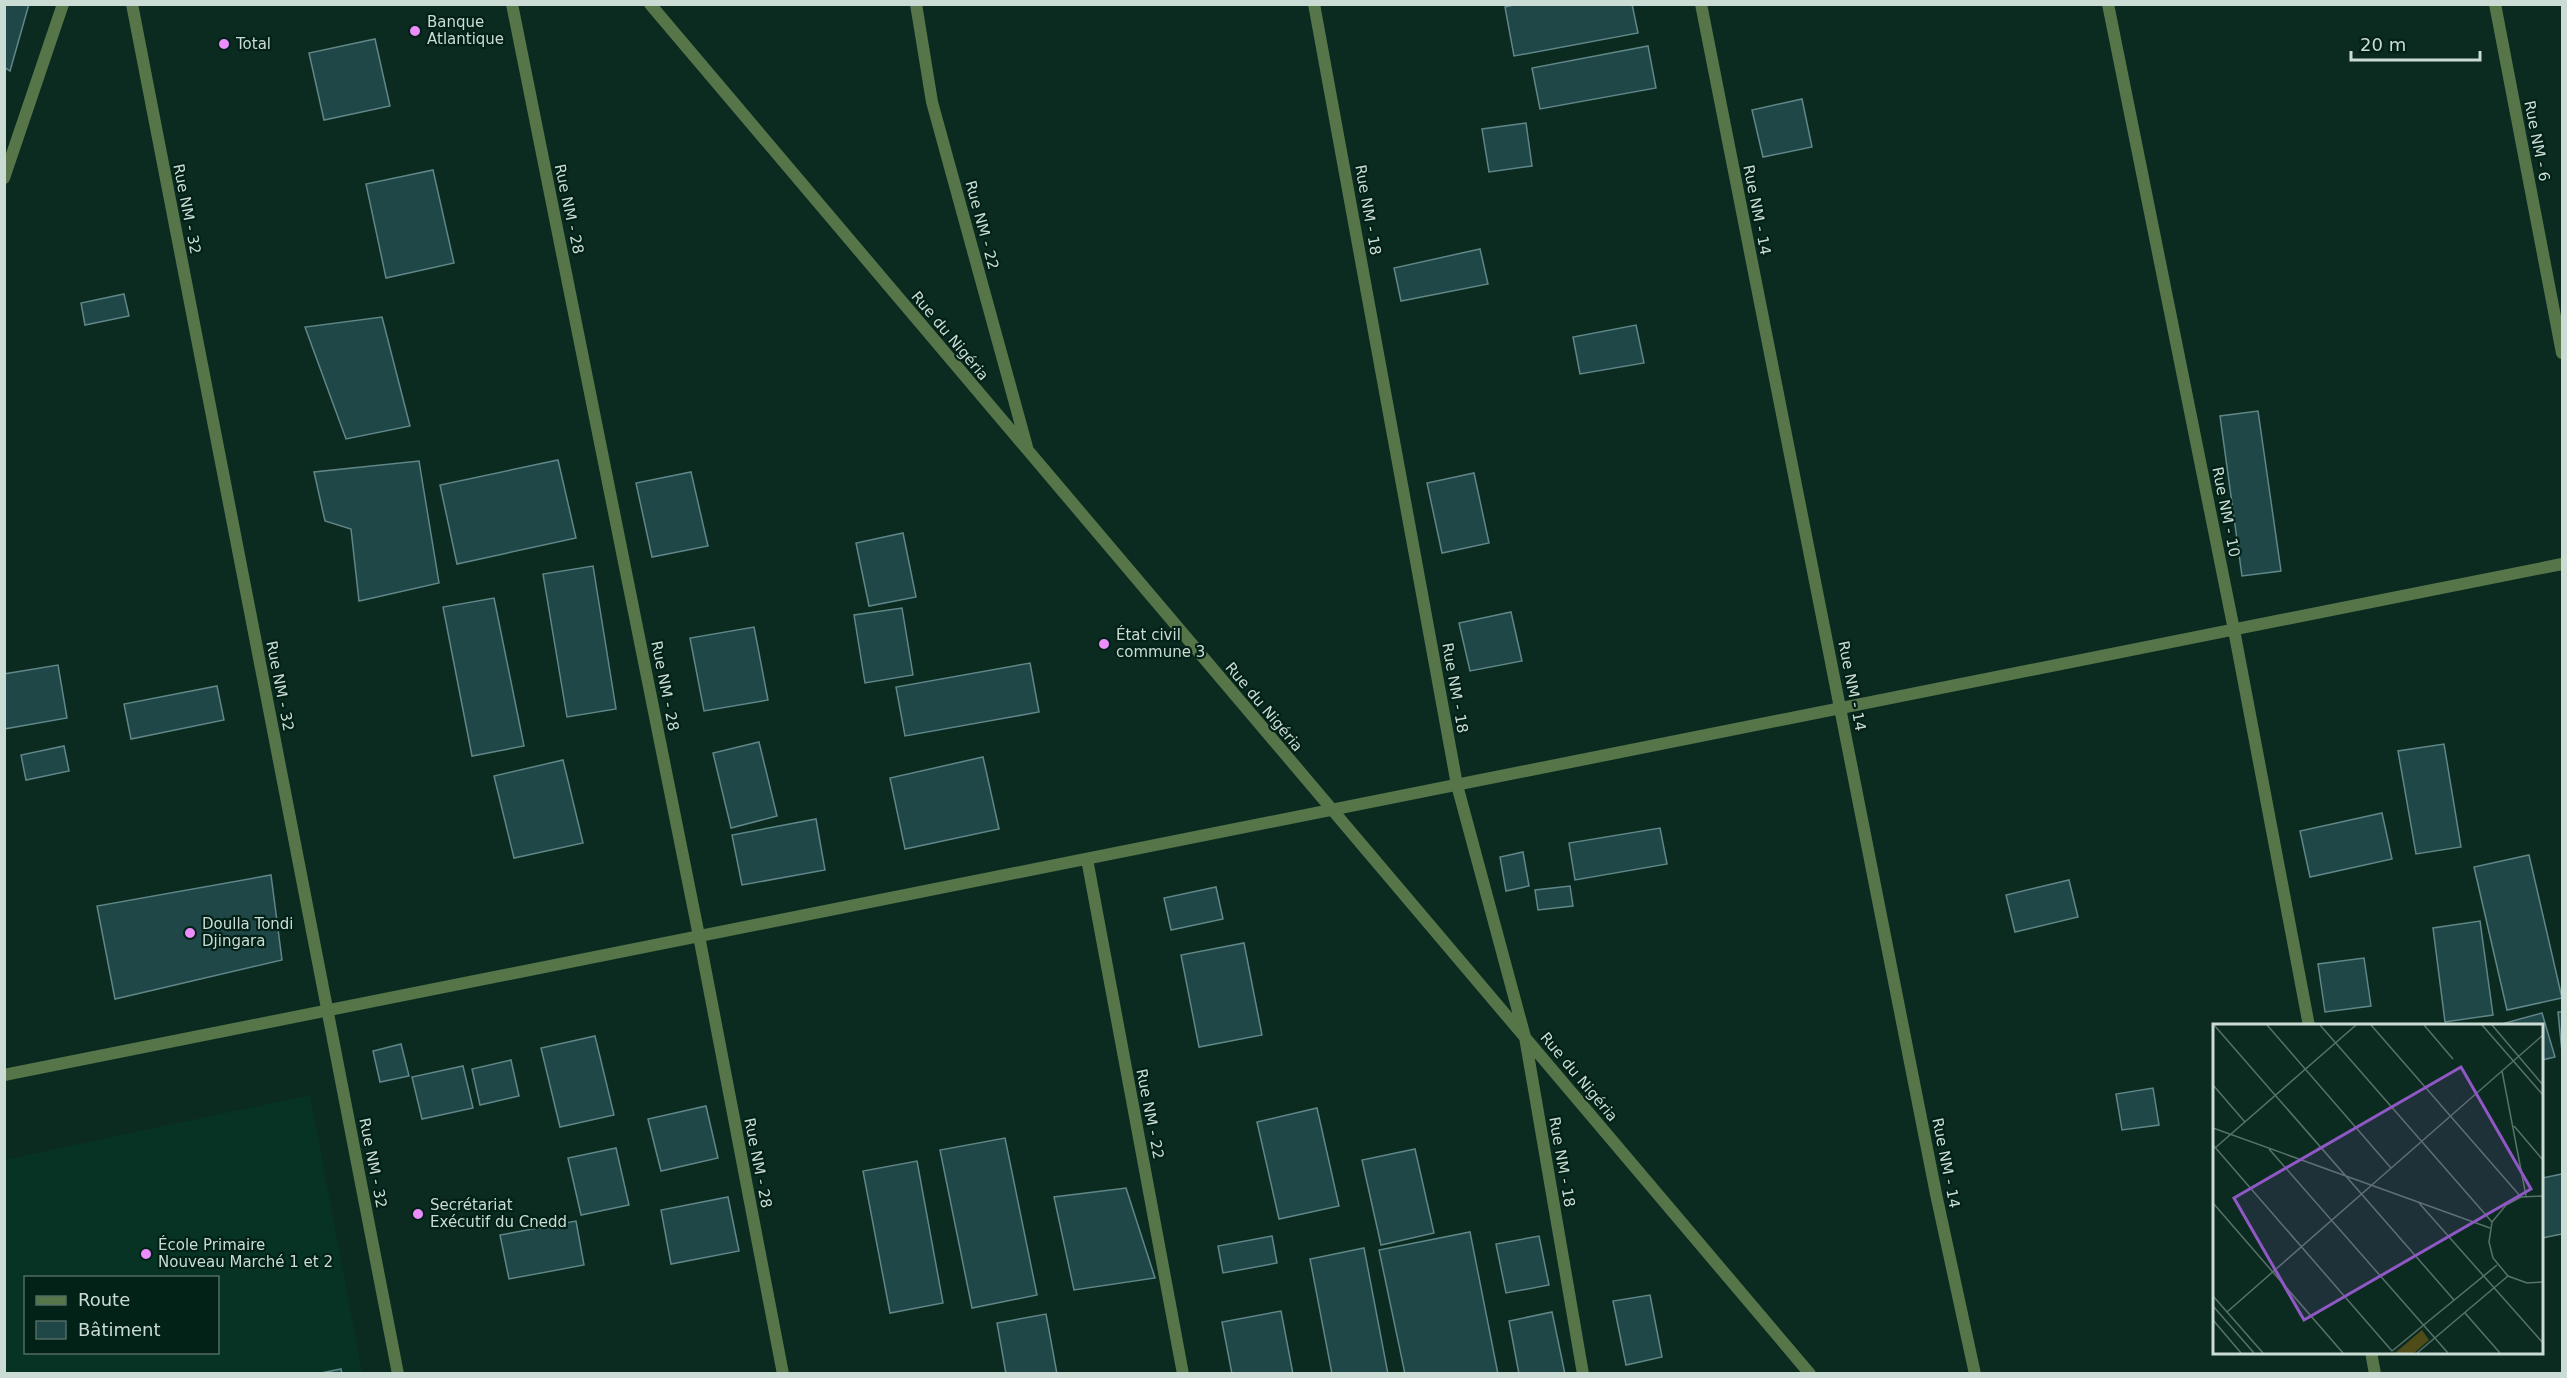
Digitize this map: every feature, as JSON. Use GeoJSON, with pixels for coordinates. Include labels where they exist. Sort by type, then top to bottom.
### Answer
{"type":"FeatureCollection","features":[{"type":"Feature","properties":{"kind":"street"},"geometry":{"type":"LineString","coordinates":[[4,178],[63,4]]}},
{"type":"Feature","properties":{"kind":"street","name":"Rue NM - 32"},"geometry":{"type":"LineString","coordinates":[[132,4],[398,1374]]}},
{"type":"Feature","properties":{"kind":"street","name":"Rue NM - 28"},"geometry":{"type":"LineString","coordinates":[[512,4],[699,936],[783,1374]]}},
{"type":"Feature","properties":{"kind":"street","name":"Rue du Nigéria"},"geometry":{"type":"LineString","coordinates":[[650,4],[1810,1374]]}},
{"type":"Feature","properties":{"kind":"street","name":"Rue NM - 22"},"geometry":{"type":"LineString","coordinates":[[916,4],[933,102],[1028,451]]}},
{"type":"Feature","properties":{"kind":"street","name":"Rue NM - 18"},"geometry":{"type":"LineString","coordinates":[[1314,4],[1457,785],[1525,1037],[1583,1374]]}},
{"type":"Feature","properties":{"kind":"street","name":"Rue NM - 14"},"geometry":{"type":"LineString","coordinates":[[1701,4],[1936,1194],[1975,1374]]}},
{"type":"Feature","properties":{"kind":"street","name":"Rue NM - 10"},"geometry":{"type":"LineString","coordinates":[[2108,4],[2234,630],[2309,1024]]}},
{"type":"Feature","properties":{"kind":"street","name":"Rue NM - 6"},"geometry":{"type":"LineString","coordinates":[[2495,4],[2562,353]]}},
{"type":"Feature","properties":{"kind":"street"},"geometry":{"type":"LineString","coordinates":[[4,1075],[2562,564]]}},
{"type":"Feature","properties":{"kind":"street","name":"Rue NM - 22"},"geometry":{"type":"LineString","coordinates":[[1087,859],[1183,1374]]}},
{"type":"Feature","properties":{"kind":"street"},"geometry":{"type":"LineString","coordinates":[[2371,1354],[2375,1374]]}},
{"type":"Feature","properties":{"kind":"shaded area"},"geometry":{"type":"Polygon","coordinates":[[[310,1095],[362,1373],[5,1373],[4,1160],[310,1095]]]}},
{"type":"Feature","properties":{"kind":"building"},"geometry":{"type":"Polygon","coordinates":[[[4,4],[29,4],[10,71],[4,67],[4,4]]]}},
{"type":"Feature","properties":{"kind":"building"},"geometry":{"type":"Polygon","coordinates":[[[1518,4],[1632,4],[1638,33],[1514,56],[1505,7],[1518,4]]]}},
{"type":"Feature","properties":{"kind":"building"},"geometry":{"type":"Polygon","coordinates":[[[375,39],[390,106],[324,120],[309,53],[375,39]]]}},
{"type":"Feature","properties":{"kind":"building"},"geometry":{"type":"Polygon","coordinates":[[[1648,46],[1656,88],[1540,109],[1532,68],[1648,46]]]}},
{"type":"Feature","properties":{"kind":"building"},"geometry":{"type":"Polygon","coordinates":[[[1802,99],[1812,147],[1763,157],[1752,110],[1802,99]]]}},
{"type":"Feature","properties":{"kind":"building"},"geometry":{"type":"Polygon","coordinates":[[[1526,123],[1532,166],[1489,172],[1482,129],[1526,123]]]}},
{"type":"Feature","properties":{"kind":"building"},"geometry":{"type":"Polygon","coordinates":[[[433,170],[454,263],[386,278],[366,184],[433,170]]]}},
{"type":"Feature","properties":{"kind":"building"},"geometry":{"type":"Polygon","coordinates":[[[1480,249],[1488,284],[1401,301],[1394,268],[1480,249]]]}},
{"type":"Feature","properties":{"kind":"building"},"geometry":{"type":"Polygon","coordinates":[[[124,294],[129,316],[85,325],[81,303],[124,294]]]}},
{"type":"Feature","properties":{"kind":"building"},"geometry":{"type":"Polygon","coordinates":[[[382,317],[410,426],[346,439],[305,327],[382,317]]]}},
{"type":"Feature","properties":{"kind":"building"},"geometry":{"type":"Polygon","coordinates":[[[1636,325],[1644,363],[1580,374],[1573,337],[1636,325]]]}},
{"type":"Feature","properties":{"kind":"building"},"geometry":{"type":"Polygon","coordinates":[[[2258,411],[2281,571],[2242,576],[2220,416],[2258,411]]]}},
{"type":"Feature","properties":{"kind":"building"},"geometry":{"type":"Polygon","coordinates":[[[558,460],[576,538],[457,564],[440,485],[558,460]]]}},
{"type":"Feature","properties":{"kind":"building"},"geometry":{"type":"Polygon","coordinates":[[[419,461],[439,583],[359,601],[351,529],[325,521],[314,472],[419,461]]]}},
{"type":"Feature","properties":{"kind":"building"},"geometry":{"type":"Polygon","coordinates":[[[691,472],[708,546],[652,557],[636,483],[691,472]]]}},
{"type":"Feature","properties":{"kind":"building"},"geometry":{"type":"Polygon","coordinates":[[[1474,473],[1489,543],[1442,553],[1427,483],[1474,473]]]}},
{"type":"Feature","properties":{"kind":"building"},"geometry":{"type":"Polygon","coordinates":[[[903,533],[916,597],[869,606],[856,543],[903,533]]]}},
{"type":"Feature","properties":{"kind":"building"},"geometry":{"type":"Polygon","coordinates":[[[593,566],[616,709],[567,717],[543,574],[593,566]]]}},
{"type":"Feature","properties":{"kind":"building"},"geometry":{"type":"Polygon","coordinates":[[[494,598],[524,746],[472,756],[443,607],[494,598]]]}},
{"type":"Feature","properties":{"kind":"building"},"geometry":{"type":"Polygon","coordinates":[[[902,608],[913,675],[865,683],[854,615],[902,608]]]}},
{"type":"Feature","properties":{"kind":"building"},"geometry":{"type":"Polygon","coordinates":[[[1511,612],[1522,661],[1470,671],[1459,623],[1511,612]]]}},
{"type":"Feature","properties":{"kind":"building"},"geometry":{"type":"Polygon","coordinates":[[[754,627],[768,700],[704,711],[690,638],[754,627]]]}},
{"type":"Feature","properties":{"kind":"building"},"geometry":{"type":"Polygon","coordinates":[[[1030,663],[1039,712],[905,736],[896,687],[1030,663]]]}},
{"type":"Feature","properties":{"kind":"building"},"geometry":{"type":"Polygon","coordinates":[[[58,665],[67,718],[4,729],[4,674],[58,665]]]}},
{"type":"Feature","properties":{"kind":"building"},"geometry":{"type":"Polygon","coordinates":[[[217,686],[224,720],[131,739],[124,704],[217,686]]]}},
{"type":"Feature","properties":{"kind":"building"},"geometry":{"type":"Polygon","coordinates":[[[759,742],[777,816],[731,828],[713,753],[759,742]]]}},
{"type":"Feature","properties":{"kind":"building"},"geometry":{"type":"Polygon","coordinates":[[[2444,744],[2461,847],[2416,854],[2398,751],[2444,744]]]}},
{"type":"Feature","properties":{"kind":"building"},"geometry":{"type":"Polygon","coordinates":[[[64,746],[69,771],[26,780],[21,755],[64,746]]]}},
{"type":"Feature","properties":{"kind":"building"},"geometry":{"type":"Polygon","coordinates":[[[983,757],[999,829],[905,849],[890,778],[983,757]]]}},
{"type":"Feature","properties":{"kind":"building"},"geometry":{"type":"Polygon","coordinates":[[[563,760],[583,843],[514,858],[494,776],[563,760]]]}},
{"type":"Feature","properties":{"kind":"building"},"geometry":{"type":"Polygon","coordinates":[[[2382,813],[2392,859],[2310,877],[2300,831],[2382,813]]]}},
{"type":"Feature","properties":{"kind":"building"},"geometry":{"type":"Polygon","coordinates":[[[816,819],[825,870],[742,885],[732,835],[816,819]]]}},
{"type":"Feature","properties":{"kind":"building"},"geometry":{"type":"Polygon","coordinates":[[[1660,828],[1667,864],[1575,880],[1569,843],[1660,828]]]}},
{"type":"Feature","properties":{"kind":"building"},"geometry":{"type":"Polygon","coordinates":[[[1523,852],[1529,886],[1506,891],[1500,857],[1523,852]]]}},
{"type":"Feature","properties":{"kind":"building"},"geometry":{"type":"Polygon","coordinates":[[[2529,855],[2562,998],[2507,1010],[2474,867],[2529,855]]]}},
{"type":"Feature","properties":{"kind":"building","name":"Doulla Tondi Djingara"},"geometry":{"type":"Polygon","coordinates":[[[271,875],[282,960],[115,999],[97,906],[271,875]]]}},
{"type":"Feature","properties":{"kind":"building"},"geometry":{"type":"Polygon","coordinates":[[[2069,880],[2078,917],[2015,932],[2006,895],[2069,880]]]}},
{"type":"Feature","properties":{"kind":"building"},"geometry":{"type":"Polygon","coordinates":[[[1570,886],[1573,906],[1538,910],[1535,890],[1570,886]]]}},
{"type":"Feature","properties":{"kind":"building"},"geometry":{"type":"Polygon","coordinates":[[[1216,887],[1223,919],[1171,930],[1164,898],[1216,887]]]}},
{"type":"Feature","properties":{"kind":"building"},"geometry":{"type":"Polygon","coordinates":[[[2480,921],[2493,1015],[2445,1022],[2433,928],[2480,921]]]}},
{"type":"Feature","properties":{"kind":"building"},"geometry":{"type":"Polygon","coordinates":[[[1244,943],[1262,1035],[1199,1047],[1181,955],[1244,943]]]}},
{"type":"Feature","properties":{"kind":"building"},"geometry":{"type":"Polygon","coordinates":[[[2364,958],[2371,1006],[2325,1012],[2318,964],[2364,958]]]}},
{"type":"Feature","properties":{"kind":"building"},"geometry":{"type":"Polygon","coordinates":[[[2558,1012],[2562,1012],[2562,1052],[2558,1012]]]}},
{"type":"Feature","properties":{"kind":"building"},"geometry":{"type":"Polygon","coordinates":[[[2542,1013],[2555,1057],[2543,1060],[2543,1024],[2502,1024],[2542,1013]]]}},
{"type":"Feature","properties":{"kind":"building"},"geometry":{"type":"Polygon","coordinates":[[[595,1036],[614,1115],[560,1127],[541,1048],[595,1036]]]}},
{"type":"Feature","properties":{"kind":"building"},"geometry":{"type":"Polygon","coordinates":[[[401,1044],[409,1076],[380,1082],[373,1051],[401,1044]]]}},
{"type":"Feature","properties":{"kind":"building"},"geometry":{"type":"Polygon","coordinates":[[[511,1060],[519,1096],[480,1105],[472,1069],[511,1060]]]}},
{"type":"Feature","properties":{"kind":"building"},"geometry":{"type":"Polygon","coordinates":[[[463,1066],[473,1108],[422,1119],[412,1077],[463,1066]]]}},
{"type":"Feature","properties":{"kind":"building"},"geometry":{"type":"Polygon","coordinates":[[[2153,1088],[2159,1125],[2122,1130],[2116,1094],[2153,1088]]]}},
{"type":"Feature","properties":{"kind":"building"},"geometry":{"type":"Polygon","coordinates":[[[706,1106],[718,1158],[661,1171],[648,1119],[706,1106]]]}},
{"type":"Feature","properties":{"kind":"building"},"geometry":{"type":"Polygon","coordinates":[[[1317,1108],[1339,1206],[1279,1219],[1257,1122],[1317,1108]]]}},
{"type":"Feature","properties":{"kind":"building"},"geometry":{"type":"Polygon","coordinates":[[[1005,1138],[1037,1295],[972,1308],[940,1150],[1005,1138]]]}},
{"type":"Feature","properties":{"kind":"building"},"geometry":{"type":"Polygon","coordinates":[[[616,1148],[629,1205],[581,1215],[568,1158],[616,1148]]]}},
{"type":"Feature","properties":{"kind":"building"},"geometry":{"type":"Polygon","coordinates":[[[1415,1149],[1434,1233],[1381,1245],[1362,1160],[1415,1149]]]}},
{"type":"Feature","properties":{"kind":"building"},"geometry":{"type":"Polygon","coordinates":[[[917,1161],[943,1303],[890,1313],[863,1171],[917,1161]]]}},
{"type":"Feature","properties":{"kind":"building"},"geometry":{"type":"Polygon","coordinates":[[[2562,1174],[2562,1234],[2543,1238],[2543,1178],[2562,1174]]]}},
{"type":"Feature","properties":{"kind":"building"},"geometry":{"type":"Polygon","coordinates":[[[1126,1188],[1155,1278],[1074,1290],[1054,1197],[1126,1188]]]}},
{"type":"Feature","properties":{"kind":"building"},"geometry":{"type":"Polygon","coordinates":[[[728,1197],[739,1251],[671,1264],[661,1210],[728,1197]]]}},
{"type":"Feature","properties":{"kind":"building"},"geometry":{"type":"Polygon","coordinates":[[[576,1221],[584,1265],[509,1279],[500,1235],[576,1221]]]}},
{"type":"Feature","properties":{"kind":"building"},"geometry":{"type":"Polygon","coordinates":[[[1470,1232],[1498,1374],[1405,1374],[1379,1250],[1470,1232]]]}},
{"type":"Feature","properties":{"kind":"building"},"geometry":{"type":"Polygon","coordinates":[[[1272,1236],[1277,1263],[1223,1273],[1218,1246],[1272,1236]]]}},
{"type":"Feature","properties":{"kind":"building"},"geometry":{"type":"Polygon","coordinates":[[[1539,1236],[1549,1285],[1506,1293],[1496,1244],[1539,1236]]]}},
{"type":"Feature","properties":{"kind":"building"},"geometry":{"type":"Polygon","coordinates":[[[1364,1248],[1388,1374],[1332,1374],[1310,1259],[1364,1248]]]}},
{"type":"Feature","properties":{"kind":"building"},"geometry":{"type":"Polygon","coordinates":[[[1650,1295],[1662,1357],[1626,1365],[1613,1301],[1650,1295]]]}},
{"type":"Feature","properties":{"kind":"building"},"geometry":{"type":"Polygon","coordinates":[[[1281,1311],[1293,1374],[1232,1374],[1222,1322],[1281,1311]]]}},
{"type":"Feature","properties":{"kind":"building"},"geometry":{"type":"Polygon","coordinates":[[[1552,1312],[1565,1374],[1519,1374],[1509,1321],[1552,1312]]]}},
{"type":"Feature","properties":{"kind":"building"},"geometry":{"type":"Polygon","coordinates":[[[1046,1314],[1057,1374],[1006,1374],[997,1323],[1046,1314]]]}},
{"type":"Feature","properties":{"kind":"building"},"geometry":{"type":"Polygon","coordinates":[[[341,1369],[342,1374],[316,1374],[341,1369]]]}},
{"type":"Feature","properties":{"kind":"place","name":"Banque Atlantique"},"geometry":{"type":"Point","coordinates":[415,31]}},
{"type":"Feature","properties":{"kind":"place","name":"Total"},"geometry":{"type":"Point","coordinates":[224,44]}},
{"type":"Feature","properties":{"kind":"place","name":"État civil commune 3"},"geometry":{"type":"Point","coordinates":[1104,644]}},
{"type":"Feature","properties":{"kind":"place","name":"Doulla Tondi Djingara"},"geometry":{"type":"Point","coordinates":[190,933]}},
{"type":"Feature","properties":{"kind":"place","name":"Secrétariat Exécutif du Cnedd"},"geometry":{"type":"Point","coordinates":[418,1214]}},
{"type":"Feature","properties":{"kind":"place","name":"École Primaire Nouveau Marché 1 et 2"},"geometry":{"type":"Point","coordinates":[146,1254]}}]}
